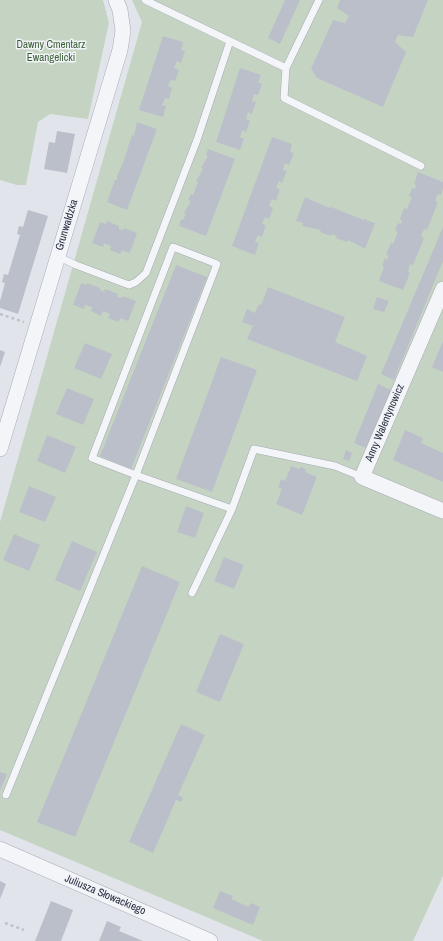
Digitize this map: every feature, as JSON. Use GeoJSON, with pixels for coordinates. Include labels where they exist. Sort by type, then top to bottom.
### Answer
{"type":"FeatureCollection","features":[{"type":"Feature","properties":{"kind":"street","name":"Grunwaldzka"},"geometry":{"type":"LineString","coordinates":[[0,449],[120,50],[124,31],[120,10],[116,0]]}},
{"type":"Feature","properties":{"kind":"street","name":"Anny Walentynowicz"},"geometry":{"type":"LineString","coordinates":[[362,477],[443,289]]}},
{"type":"Feature","properties":{"kind":"street"},"geometry":{"type":"LineString","coordinates":[[362,477],[443,511]]}},
{"type":"Feature","properties":{"kind":"street","name":"Juliusza Słowackiego"},"geometry":{"type":"LineString","coordinates":[[0,848],[210,941]]}},
{"type":"Feature","properties":{"kind":"lane"},"geometry":{"type":"LineString","coordinates":[[144,0],[286,68]]}},
{"type":"Feature","properties":{"kind":"lane"},"geometry":{"type":"LineString","coordinates":[[319,0],[286,68],[284,98],[421,166]]}},
{"type":"Feature","properties":{"kind":"lane"},"geometry":{"type":"LineString","coordinates":[[57,256],[76,265],[129,285],[136,282],[146,273],[197,140],[230,41]]}},
{"type":"Feature","properties":{"kind":"lane"},"geometry":{"type":"LineString","coordinates":[[6,795],[136,475],[217,264],[173,247],[92,458],[136,475],[232,509]]}},
{"type":"Feature","properties":{"kind":"lane"},"geometry":{"type":"LineString","coordinates":[[192,593],[232,509],[254,449],[335,466],[362,477]]}},
{"type":"Feature","properties":{"kind":"path"},"geometry":{"type":"LineString","coordinates":[[0,314],[36,327]]}},
{"type":"Feature","properties":{"kind":"path"},"geometry":{"type":"LineString","coordinates":[[5,923],[24,930]]}},
{"type":"Feature","properties":{"kind":"green space","name":"Dawny Cmentarz Ewangelicki"},"geometry":{"type":"Polygon","coordinates":[[[0,0],[103,0],[109,23],[88,119],[50,114],[38,122],[26,185],[17,185],[0,180],[0,0]]]}},
{"type":"Feature","properties":{"kind":"green space"},"geometry":{"type":"Polygon","coordinates":[[[132,0],[443,0],[443,876],[413,941],[263,941],[0,830],[0,522],[142,22],[132,0]]]}},
{"type":"Feature","properties":{"kind":"building"},"geometry":{"type":"Polygon","coordinates":[[[285,0],[300,0],[280,44],[268,38],[285,0]]]}},
{"type":"Feature","properties":{"kind":"building"},"geometry":{"type":"Polygon","coordinates":[[[340,0],[428,0],[413,37],[398,35],[395,42],[406,52],[383,107],[317,78],[311,69],[333,20],[345,23],[349,16],[337,8],[340,0]]]}},
{"type":"Feature","properties":{"kind":"building"},"geometry":{"type":"Polygon","coordinates":[[[163,36],[183,42],[181,50],[185,51],[181,63],[177,61],[174,68],[179,70],[175,81],[171,80],[168,86],[172,88],[169,99],[165,98],[162,105],[166,106],[163,117],[139,110],[163,36]]]}},
{"type":"Feature","properties":{"kind":"building"},"geometry":{"type":"Polygon","coordinates":[[[240,68],[261,75],[258,82],[262,84],[258,95],[254,94],[252,101],[256,102],[252,114],[248,112],[246,119],[250,121],[246,132],[242,130],[240,137],[244,139],[240,150],[216,142],[240,68]]]}},
{"type":"Feature","properties":{"kind":"building"},"geometry":{"type":"Polygon","coordinates":[[[137,122],[157,129],[127,210],[107,202],[115,180],[117,180],[117,176],[132,135],[134,136],[137,122]]]}},
{"type":"Feature","properties":{"kind":"building"},"geometry":{"type":"Polygon","coordinates":[[[57,131],[75,134],[67,173],[44,169],[49,142],[55,143],[57,131]]]}},
{"type":"Feature","properties":{"kind":"building"},"geometry":{"type":"Polygon","coordinates":[[[272,137],[292,144],[290,152],[294,153],[289,165],[285,163],[283,170],[287,171],[282,183],[279,181],[276,188],[280,189],[276,201],[272,199],[269,206],[273,208],[269,219],[265,217],[262,224],[266,225],[262,237],[258,235],[255,242],[259,243],[255,255],[232,246],[272,137]]]}},
{"type":"Feature","properties":{"kind":"building"},"geometry":{"type":"Polygon","coordinates":[[[208,149],[235,159],[206,236],[179,226],[181,219],[183,220],[186,214],[184,213],[191,201],[188,200],[191,194],[193,195],[198,182],[196,181],[203,169],[201,168],[208,156],[206,155],[208,149]]]}},
{"type":"Feature","properties":{"kind":"building"},"geometry":{"type":"Polygon","coordinates":[[[418,172],[443,182],[443,188],[441,195],[438,194],[435,201],[438,202],[427,230],[424,229],[421,236],[424,238],[413,265],[410,264],[408,272],[410,273],[403,290],[379,281],[384,267],[382,266],[385,258],[387,260],[389,256],[386,255],[398,232],[395,231],[398,223],[401,224],[402,221],[400,219],[404,208],[407,209],[412,197],[409,196],[412,188],[415,189],[416,185],[414,184],[418,172]]]}},
{"type":"Feature","properties":{"kind":"building"},"geometry":{"type":"Polygon","coordinates":[[[305,197],[329,208],[332,206],[331,207],[364,220],[366,218],[366,220],[375,223],[365,249],[348,240],[347,242],[336,238],[337,236],[332,234],[331,236],[320,232],[321,230],[302,226],[303,223],[296,221],[305,197]]]}},
{"type":"Feature","properties":{"kind":"building"},"geometry":{"type":"Polygon","coordinates":[[[28,210],[48,216],[18,314],[0,308],[0,301],[5,283],[2,282],[4,274],[8,275],[20,235],[17,234],[19,226],[23,227],[28,210]]]}},
{"type":"Feature","properties":{"kind":"building"},"geometry":{"type":"Polygon","coordinates":[[[107,221],[119,226],[119,229],[123,230],[124,228],[137,233],[130,253],[122,250],[120,254],[110,250],[111,246],[104,243],[103,247],[92,243],[100,222],[106,224],[107,221]]]}},
{"type":"Feature","properties":{"kind":"building"},"geometry":{"type":"Polygon","coordinates":[[[443,227],[443,261],[394,380],[381,374],[443,227]]]}},
{"type":"Feature","properties":{"kind":"building"},"geometry":{"type":"Polygon","coordinates":[[[176,265],[207,277],[131,469],[100,456],[176,265]]]}},
{"type":"Feature","properties":{"kind":"building"},"geometry":{"type":"Polygon","coordinates":[[[81,283],[87,285],[87,283],[100,288],[100,290],[104,292],[105,289],[118,294],[117,297],[122,298],[123,296],[136,301],[128,321],[120,318],[119,322],[108,318],[110,314],[103,311],[101,316],[91,311],[92,307],[85,305],[84,309],[73,305],[81,283]]]}},
{"type":"Feature","properties":{"kind":"building"},"geometry":{"type":"Polygon","coordinates":[[[268,287],[345,317],[335,342],[367,356],[357,381],[247,339],[253,326],[242,322],[247,309],[255,313],[259,304],[261,305],[268,287]]]}},
{"type":"Feature","properties":{"kind":"building"},"geometry":{"type":"Polygon","coordinates":[[[377,297],[389,301],[384,312],[373,309],[377,297]]]}},
{"type":"Feature","properties":{"kind":"building"},"geometry":{"type":"Polygon","coordinates":[[[443,341],[443,372],[432,367],[443,341]]]}},
{"type":"Feature","properties":{"kind":"building"},"geometry":{"type":"Polygon","coordinates":[[[85,343],[112,354],[101,379],[74,368],[85,343]]]}},
{"type":"Feature","properties":{"kind":"building"},"geometry":{"type":"Polygon","coordinates":[[[0,350],[5,352],[0,367],[0,350]]]}},
{"type":"Feature","properties":{"kind":"building"},"geometry":{"type":"Polygon","coordinates":[[[221,357],[257,370],[212,492],[176,479],[221,357]]]}},
{"type":"Feature","properties":{"kind":"building"},"geometry":{"type":"Polygon","coordinates":[[[378,384],[391,390],[366,448],[354,443],[378,384]]]}},
{"type":"Feature","properties":{"kind":"building"},"geometry":{"type":"Polygon","coordinates":[[[67,388],[94,399],[83,425],[56,414],[67,388]]]}},
{"type":"Feature","properties":{"kind":"building"},"geometry":{"type":"Polygon","coordinates":[[[405,430],[423,438],[421,443],[443,453],[443,482],[393,460],[405,430]]]}},
{"type":"Feature","properties":{"kind":"building"},"geometry":{"type":"Polygon","coordinates":[[[47,435],[76,447],[65,473],[37,461],[47,435]]]}},
{"type":"Feature","properties":{"kind":"building"},"geometry":{"type":"Polygon","coordinates":[[[346,450],[352,453],[349,461],[343,459],[346,450]]]}},
{"type":"Feature","properties":{"kind":"building"},"geometry":{"type":"Polygon","coordinates":[[[291,466],[299,469],[300,467],[306,469],[305,472],[317,477],[302,515],[276,504],[282,489],[278,487],[281,479],[285,481],[291,466]]]}},
{"type":"Feature","properties":{"kind":"building"},"geometry":{"type":"Polygon","coordinates":[[[29,486],[56,497],[45,522],[19,512],[29,486]]]}},
{"type":"Feature","properties":{"kind":"building"},"geometry":{"type":"Polygon","coordinates":[[[186,506],[204,513],[195,538],[177,532],[186,506]]]}},
{"type":"Feature","properties":{"kind":"building"},"geometry":{"type":"Polygon","coordinates":[[[14,534],[40,545],[29,571],[3,560],[14,534]]]}},
{"type":"Feature","properties":{"kind":"building"},"geometry":{"type":"Polygon","coordinates":[[[72,541],[97,552],[80,591],[55,580],[72,541]]]}},
{"type":"Feature","properties":{"kind":"building"},"geometry":{"type":"Polygon","coordinates":[[[224,557],[244,565],[234,589],[214,581],[224,557]]]}},
{"type":"Feature","properties":{"kind":"building"},"geometry":{"type":"Polygon","coordinates":[[[142,566],[180,582],[75,837],[37,822],[142,566]]]}},
{"type":"Feature","properties":{"kind":"building"},"geometry":{"type":"Polygon","coordinates":[[[220,634],[244,644],[220,702],[196,692],[220,634]]]}},
{"type":"Feature","properties":{"kind":"building"},"geometry":{"type":"Polygon","coordinates":[[[181,724],[205,735],[178,795],[183,798],[181,802],[176,800],[153,853],[129,842],[181,724]]]}},
{"type":"Feature","properties":{"kind":"building"},"geometry":{"type":"Polygon","coordinates":[[[0,772],[7,774],[0,790],[0,772]]]}},
{"type":"Feature","properties":{"kind":"building"},"geometry":{"type":"Polygon","coordinates":[[[0,881],[6,884],[0,899],[0,881]]]}},
{"type":"Feature","properties":{"kind":"building"},"geometry":{"type":"Polygon","coordinates":[[[220,891],[233,896],[231,899],[249,907],[251,903],[260,907],[253,925],[213,908],[220,891]]]}},
{"type":"Feature","properties":{"kind":"building"},"geometry":{"type":"Polygon","coordinates":[[[51,901],[73,910],[61,941],[35,941],[51,901]]]}},
{"type":"Feature","properties":{"kind":"building"},"geometry":{"type":"Polygon","coordinates":[[[107,921],[121,927],[119,931],[143,941],[99,941],[107,921]]]}}]}
